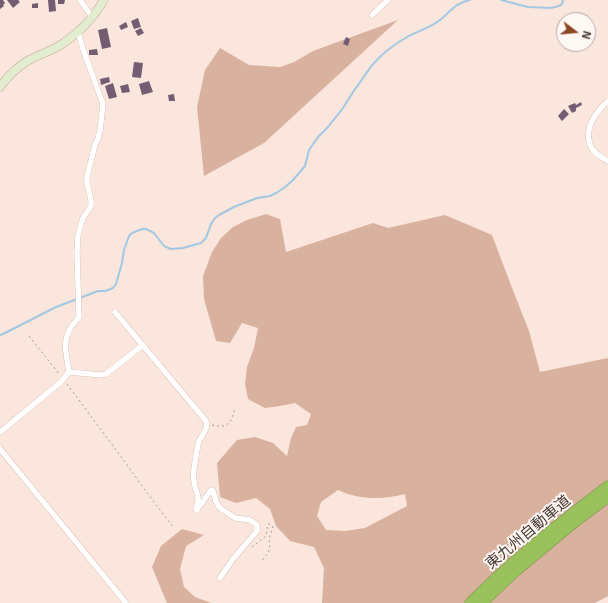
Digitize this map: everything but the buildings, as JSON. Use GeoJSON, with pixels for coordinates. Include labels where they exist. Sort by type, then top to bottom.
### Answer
{"type":"FeatureCollection","features":[{"type":"Feature","properties":{"kind":"highway","name":"東九州自動車道"},"geometry":{"type":"LineString","coordinates":[[470,603],[524,553],[608,486]]}},
{"type":"Feature","properties":{"kind":"highway","name":"東九州自動車道"},"geometry":{"type":"LineString","coordinates":[[482,603],[516,570],[608,497]]}},
{"type":"Feature","properties":{"kind":"main road"},"geometry":{"type":"LineString","coordinates":[[0,87],[14,70],[29,60],[62,44],[78,32],[92,17],[104,0]]}},
{"type":"Feature","properties":{"kind":"street"},"geometry":{"type":"LineString","coordinates":[[80,0],[92,17]]}},
{"type":"Feature","properties":{"kind":"street"},"geometry":{"type":"LineString","coordinates":[[372,15],[388,0]]}},
{"type":"Feature","properties":{"kind":"street"},"geometry":{"type":"LineString","coordinates":[[70,372],[66,353],[66,344],[69,329],[79,317],[80,309],[77,252],[78,235],[83,218],[91,206],[87,177],[100,131],[102,112],[102,104],[99,93],[78,32]]}},
{"type":"Feature","properties":{"kind":"street"},"geometry":{"type":"LineString","coordinates":[[608,100],[594,116],[589,127],[589,140],[593,151],[608,161]]}},
{"type":"Feature","properties":{"kind":"street"},"geometry":{"type":"LineString","coordinates":[[115,312],[206,421],[207,427],[200,440],[196,455],[194,484],[199,496],[196,509],[197,510],[211,490],[213,491],[216,502],[220,508],[235,518],[250,520],[257,525],[256,531],[233,559],[220,578]]}},
{"type":"Feature","properties":{"kind":"street"},"geometry":{"type":"LineString","coordinates":[[70,372],[101,375],[106,374],[143,346]]}},
{"type":"Feature","properties":{"kind":"street"},"geometry":{"type":"LineString","coordinates":[[0,432],[63,380],[70,372]]}},
{"type":"Feature","properties":{"kind":"street"},"geometry":{"type":"LineString","coordinates":[[0,449],[126,603]]}},
{"type":"Feature","properties":{"kind":"path"},"geometry":{"type":"LineString","coordinates":[[29,336],[174,528]]}},
{"type":"Feature","properties":{"kind":"path"},"geometry":{"type":"LineString","coordinates":[[206,421],[212,425],[226,425],[231,422],[235,407]]}},
{"type":"Feature","properties":{"kind":"path"},"geometry":{"type":"LineString","coordinates":[[252,546],[266,536],[268,524],[272,526],[269,539],[270,548],[261,562]]}},
{"type":"Feature","properties":{"kind":"shaded area"},"geometry":{"type":"Polygon","coordinates":[[[398,20],[264,143],[204,176],[197,107],[205,70],[220,48],[249,65],[280,67],[294,62],[313,51],[398,20]]]}},
{"type":"Feature","properties":{"kind":"shaded area"},"geometry":{"type":"Polygon","coordinates":[[[266,214],[280,219],[286,252],[373,223],[388,228],[445,215],[492,235],[529,331],[540,372],[608,358],[608,596],[595,603],[322,603],[324,568],[314,547],[290,541],[276,526],[270,509],[256,498],[236,503],[220,497],[217,463],[237,440],[255,437],[273,443],[287,456],[291,438],[296,427],[307,425],[311,414],[295,403],[265,408],[248,399],[245,384],[247,367],[254,348],[258,328],[242,323],[230,343],[216,341],[204,299],[203,276],[212,252],[221,238],[233,227],[247,220],[266,214]],[[338,490],[321,502],[317,516],[326,530],[345,531],[365,528],[407,506],[405,494],[371,498],[338,490]]]}},
{"type":"Feature","properties":{"kind":"shaded area"},"geometry":{"type":"Polygon","coordinates":[[[182,529],[204,535],[186,546],[180,569],[184,587],[195,597],[211,603],[167,603],[152,567],[161,546],[182,529]]]}},
{"type":"Feature","properties":{"kind":"waterway"},"geometry":{"type":"LineString","coordinates":[[0,335],[56,307],[98,291],[105,291],[113,288],[116,284],[124,250],[129,236],[132,233],[146,229],[154,233],[164,246],[171,249],[183,248],[201,243],[206,238],[211,224],[219,215],[257,198],[270,196],[278,192],[293,180],[305,166],[309,150],[343,108],[375,62],[392,47],[407,37],[436,23],[460,3],[470,0]]}},
{"type":"Feature","properties":{"kind":"waterway"},"geometry":{"type":"LineString","coordinates":[[501,0],[528,7],[551,8],[559,6],[562,4],[563,0]]}}]}
